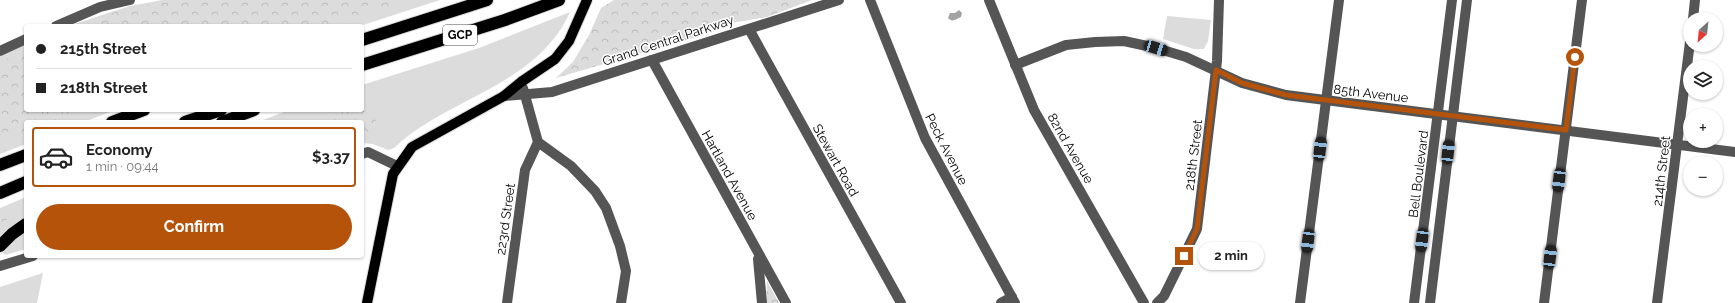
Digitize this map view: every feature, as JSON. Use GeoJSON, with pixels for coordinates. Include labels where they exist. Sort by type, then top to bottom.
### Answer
{"type":"FeatureCollection","features":[{"type":"Feature","properties":{"kind":"highway","name":"GCP"},"geometry":{"type":"LineString","coordinates":[[364,39],[487,0]]}},
{"type":"Feature","properties":{"kind":"highway","name":"GCP"},"geometry":{"type":"LineString","coordinates":[[364,64],[558,1]]}},
{"type":"Feature","properties":{"kind":"highway"},"geometry":{"type":"LineString","coordinates":[[364,69],[451,37]]}},
{"type":"Feature","properties":{"kind":"highway"},"geometry":{"type":"LineString","coordinates":[[117,120],[139,112]]}},
{"type":"Feature","properties":{"kind":"highway"},"geometry":{"type":"LineString","coordinates":[[191,120],[215,112]]}},
{"type":"Feature","properties":{"kind":"highway"},"geometry":{"type":"LineString","coordinates":[[227,120],[249,112]]}},
{"type":"Feature","properties":{"kind":"highway"},"geometry":{"type":"LineString","coordinates":[[0,166],[24,156]]}},
{"type":"Feature","properties":{"kind":"highway"},"geometry":{"type":"LineString","coordinates":[[0,193],[24,183]]}},
{"type":"Feature","properties":{"kind":"highway"},"geometry":{"type":"LineString","coordinates":[[0,246],[12,234],[24,225]]}},
{"type":"Feature","properties":{"kind":"main road"},"geometry":{"type":"LineString","coordinates":[[367,303],[393,174],[397,166],[412,147],[504,96],[520,82],[555,59],[569,41],[587,0]]}},
{"type":"Feature","properties":{"kind":"street"},"geometry":{"type":"LineString","coordinates":[[61,24],[100,7],[130,0]]}},
{"type":"Feature","properties":{"kind":"street","name":"Grand Central Parkway"},"geometry":{"type":"LineString","coordinates":[[504,96],[552,92],[839,0]]}},
{"type":"Feature","properties":{"kind":"street","name":"Peck Avenue"},"geometry":{"type":"LineString","coordinates":[[870,0],[925,138],[1013,300]]}},
{"type":"Feature","properties":{"kind":"street","name":"82nd Avenue"},"geometry":{"type":"LineString","coordinates":[[989,0],[1034,110],[1144,303]]}},
{"type":"Feature","properties":{"kind":"street","name":"218th Street"},"geometry":{"type":"LineString","coordinates":[[1157,303],[1164,296],[1197,229],[1216,70],[1219,0]]}},
{"type":"Feature","properties":{"kind":"street"},"geometry":{"type":"LineString","coordinates":[[1300,303],[1338,0]]}},
{"type":"Feature","properties":{"kind":"street","name":"Bell Boulevard"},"geometry":{"type":"LineString","coordinates":[[1414,303],[1452,0]]}},
{"type":"Feature","properties":{"kind":"street","name":"Bell Boulevard"},"geometry":{"type":"LineString","coordinates":[[1430,303],[1467,0]]}},
{"type":"Feature","properties":{"kind":"street"},"geometry":{"type":"LineString","coordinates":[[1544,303],[1582,0]]}},
{"type":"Feature","properties":{"kind":"street"},"geometry":{"type":"LineString","coordinates":[[1694,12],[1695,0]]}},
{"type":"Feature","properties":{"kind":"street","name":"Stewart Road"},"geometry":{"type":"LineString","coordinates":[[749,29],[901,303]]}},
{"type":"Feature","properties":{"kind":"street"},"geometry":{"type":"LineString","coordinates":[[0,51],[24,40]]}},
{"type":"Feature","properties":{"kind":"street","name":"85th Avenue"},"geometry":{"type":"LineString","coordinates":[[1015,65],[1066,45],[1124,41],[1156,48],[1186,57],[1242,83],[1278,93],[1735,152]]}},
{"type":"Feature","properties":{"kind":"street","name":"214th Street"},"geometry":{"type":"LineString","coordinates":[[1657,303],[1689,52]]}},
{"type":"Feature","properties":{"kind":"street","name":"Hartland Avenue"},"geometry":{"type":"LineString","coordinates":[[652,60],[786,303]]}},
{"type":"Feature","properties":{"kind":"street"},"geometry":{"type":"LineString","coordinates":[[520,82],[525,94],[538,142],[571,166],[595,191],[606,208],[620,246],[626,271],[621,303]]}},
{"type":"Feature","properties":{"kind":"street","name":"223rd Street"},"geometry":{"type":"LineString","coordinates":[[507,303],[525,170],[538,142]]}},
{"type":"Feature","properties":{"kind":"street"},"geometry":{"type":"LineString","coordinates":[[364,153],[368,152],[397,166]]}},
{"type":"Feature","properties":{"kind":"street"},"geometry":{"type":"LineString","coordinates":[[757,250],[760,268],[762,303]]}},
{"type":"Feature","properties":{"kind":"street"},"geometry":{"type":"LineString","coordinates":[[0,266],[27,258]]}},
{"type":"Feature","properties":{"kind":"street"},"geometry":{"type":"LineString","coordinates":[[1001,303],[1013,300]]}},
{"type":"Feature","properties":{"kind":"green space"},"geometry":{"type":"Polygon","coordinates":[[[162,0],[440,0],[364,25],[74,24],[130,6],[162,0]]]}},
{"type":"Feature","properties":{"kind":"green space"},"geometry":{"type":"Polygon","coordinates":[[[178,0],[399,0],[392,5],[343,21],[339,24],[88,24],[117,11],[178,0]]]}},
{"type":"Feature","properties":{"kind":"green space"},"geometry":{"type":"Polygon","coordinates":[[[614,0],[812,0],[767,17],[702,28],[696,37],[556,78],[573,62],[589,35],[601,8],[614,0]]]}},
{"type":"Feature","properties":{"kind":"green space"},"geometry":{"type":"Polygon","coordinates":[[[570,12],[555,37],[536,57],[514,74],[440,116],[416,131],[394,148],[388,150],[373,144],[364,143],[364,120],[263,120],[284,112],[364,112],[364,84],[479,48],[570,12]]]}},
{"type":"Feature","properties":{"kind":"green space"},"geometry":{"type":"Polygon","coordinates":[[[1167,16],[1211,20],[1208,41],[1204,49],[1194,49],[1163,39],[1167,16]]]}},
{"type":"Feature","properties":{"kind":"green space"},"geometry":{"type":"Polygon","coordinates":[[[24,45],[24,112],[110,112],[89,120],[24,120],[24,145],[0,154],[0,55],[24,45]]]}},
{"type":"Feature","properties":{"kind":"green space"},"geometry":{"type":"Polygon","coordinates":[[[24,52],[24,112],[75,112],[65,120],[24,120],[24,134],[0,142],[0,62],[24,52]]]}},
{"type":"Feature","properties":{"kind":"green space"},"geometry":{"type":"Polygon","coordinates":[[[364,111],[376,120],[375,137],[364,140],[364,120],[320,120],[342,112],[364,112],[364,111]]]}},
{"type":"Feature","properties":{"kind":"green space"},"geometry":{"type":"Polygon","coordinates":[[[24,198],[24,223],[0,241],[0,208],[24,198]]]}},
{"type":"Feature","properties":{"kind":"green space"},"geometry":{"type":"Polygon","coordinates":[[[0,212],[8,215],[4,229],[0,232],[0,212]]]}},
{"type":"Feature","properties":{"kind":"green space"},"geometry":{"type":"Polygon","coordinates":[[[24,231],[24,250],[5,255],[0,250],[24,231]]]}},
{"type":"Feature","properties":{"kind":"green space"},"geometry":{"type":"Polygon","coordinates":[[[43,273],[37,303],[0,303],[0,287],[43,273]]]}},
{"type":"Feature","properties":{"kind":"green space"},"geometry":{"type":"Polygon","coordinates":[[[767,281],[779,303],[766,303],[767,281]]]}},
{"type":"Feature","properties":{"kind":"shaded area"},"geometry":{"type":"Polygon","coordinates":[[[959,10],[962,13],[961,17],[956,20],[948,18],[950,13],[955,13],[959,10]]]}},
{"type":"Feature","properties":{"kind":"route"},"geometry":{"type":"LineString","coordinates":[[1184,256],[1197,229],[1216,70],[1242,83],[1286,95],[1566,130],[1575,57]]}}]}
